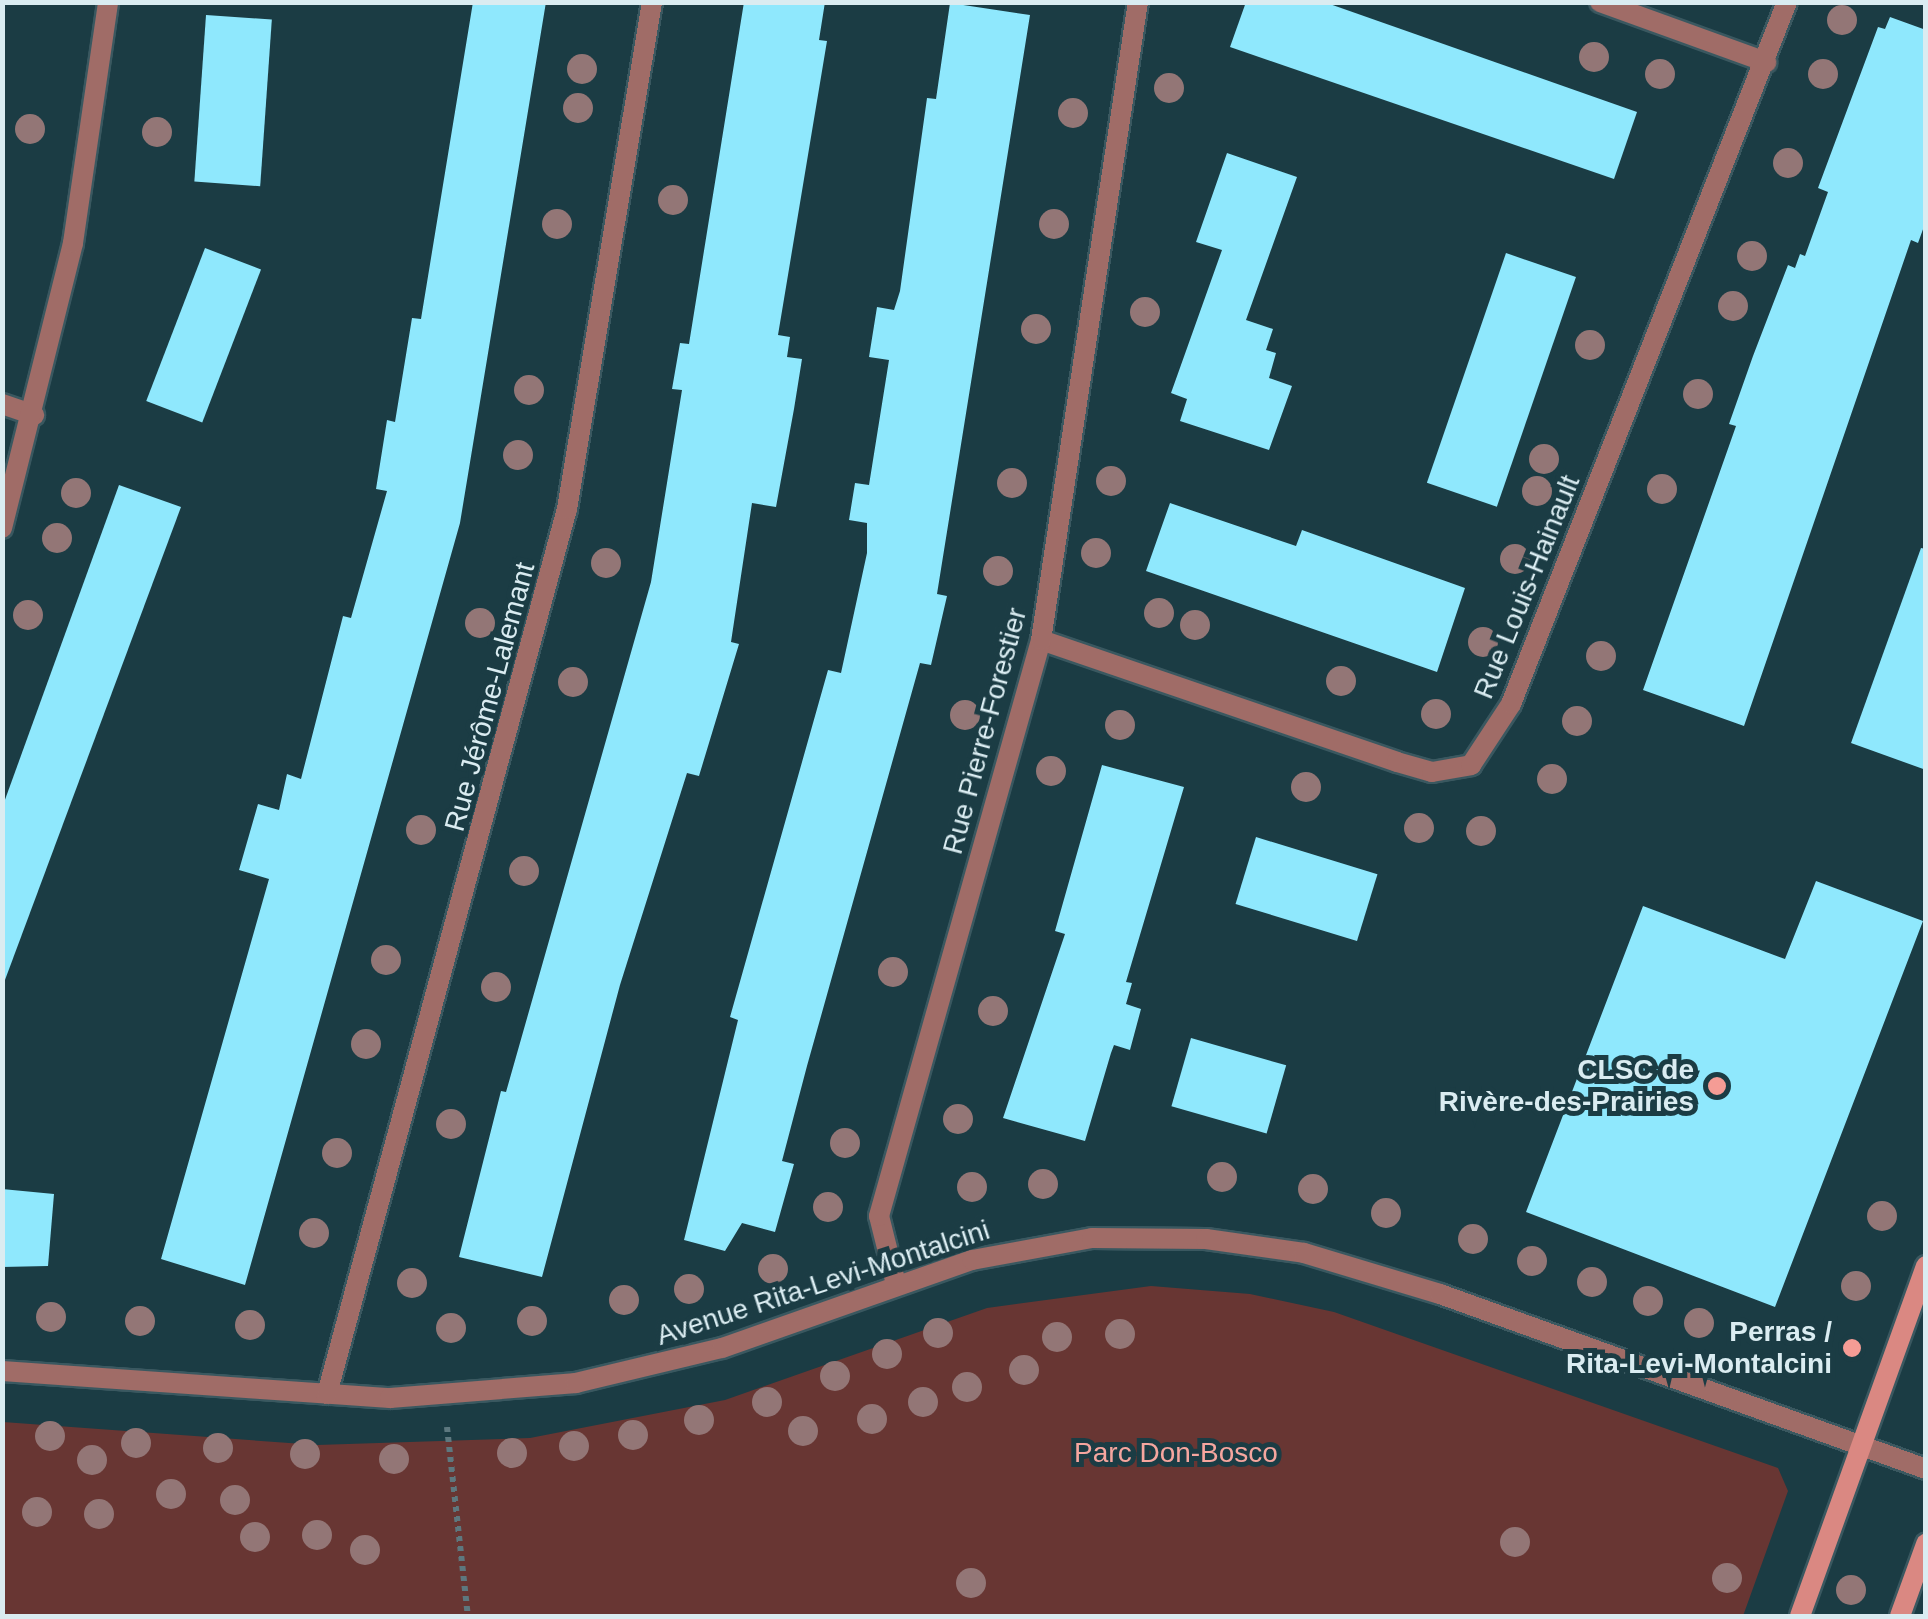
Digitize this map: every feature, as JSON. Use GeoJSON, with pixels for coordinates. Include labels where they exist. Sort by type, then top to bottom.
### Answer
{"type":"FeatureCollection","features":[{"type":"Feature","properties":{"kind":"main road"},"geometry":{"type":"LineString","coordinates":[[1800,1616],[1926,1266]]}},
{"type":"Feature","properties":{"kind":"main road"},"geometry":{"type":"LineString","coordinates":[[1900,1616],[1926,1544]]}},
{"type":"Feature","properties":{"kind":"street"},"geometry":{"type":"LineString","coordinates":[[2,528],[34,416],[88,157],[108,2]]}},
{"type":"Feature","properties":{"kind":"street","name":"Rue Jérôme-Lalemant"},"geometry":{"type":"LineString","coordinates":[[327,1394],[567,509],[652,2]]}},
{"type":"Feature","properties":{"kind":"street","name":"Rue Pierre-Forestier"},"geometry":{"type":"LineString","coordinates":[[896,1284],[879,1216],[1041,640],[1138,2]]}},
{"type":"Feature","properties":{"kind":"street"},"geometry":{"type":"LineString","coordinates":[[1600,2],[1766,62]]}},
{"type":"Feature","properties":{"kind":"street","name":"Rue Louis-Hainault"},"geometry":{"type":"LineString","coordinates":[[1041,640],[1397,762],[1432,772],[1471,765],[1511,704],[1788,2]]}},
{"type":"Feature","properties":{"kind":"street"},"geometry":{"type":"LineString","coordinates":[[2,404],[34,416]]}},
{"type":"Feature","properties":{"kind":"street","name":"Avenue Rita-Levi-Montalcini"},"geometry":{"type":"LineString","coordinates":[[2,1371],[327,1394],[443,1396],[576,1383],[678,1361],[972,1260],[1092,1238],[1255,1244],[1440,1294],[1926,1469]]}},
{"type":"Feature","properties":{"kind":"path"},"geometry":{"type":"LineString","coordinates":[[443,1396],[468,1616]]}},
{"type":"Feature","properties":{"kind":"green space","name":"Parc Don-Bosco"},"geometry":{"type":"Polygon","coordinates":[[[1151,1286],[1250,1294],[1334,1312],[1778,1468],[1788,1491],[1743,1616],[3,1616],[3,1422],[317,1445],[530,1438],[725,1400],[987,1308],[1151,1286]]]}},
{"type":"Feature","properties":{"kind":"building"},"geometry":{"type":"Polygon","coordinates":[[[473,2],[546,2],[460,523],[245,1285],[161,1259],[269,879],[239,870],[258,804],[279,810],[287,774],[301,779],[343,616],[351,618],[387,491],[376,489],[387,420],[395,422],[412,318],[421,319],[473,2]]]}},
{"type":"Feature","properties":{"kind":"building"},"geometry":{"type":"Polygon","coordinates":[[[744,2],[825,2],[819,40],[827,41],[778,335],[790,337],[787,357],[802,359],[776,507],[752,503],[731,642],[739,644],[699,776],[687,773],[620,985],[542,1277],[459,1257],[501,1091],[506,1092],[651,582],[682,390],[672,389],[680,343],[689,344],[744,2]]]}},
{"type":"Feature","properties":{"kind":"building"},"geometry":{"type":"Polygon","coordinates":[[[1246,2],[1324,2],[1637,112],[1614,179],[1230,47],[1246,2]]]}},
{"type":"Feature","properties":{"kind":"building"},"geometry":{"type":"Polygon","coordinates":[[[950,3],[1030,15],[937,594],[947,596],[931,665],[920,663],[807,1066],[782,1161],[794,1164],[775,1232],[742,1223],[725,1251],[684,1240],[738,1020],[730,1017],[828,670],[841,673],[867,553],[867,523],[849,520],[855,483],[869,485],[889,360],[869,357],[877,307],[894,310],[900,291],[927,98],[936,99],[950,3]]]}},
{"type":"Feature","properties":{"kind":"building"},"geometry":{"type":"Polygon","coordinates":[[[206,15],[272,20],[260,186],[194,182],[206,15]]]}},
{"type":"Feature","properties":{"kind":"building"},"geometry":{"type":"Polygon","coordinates":[[[1890,17],[1926,30],[1926,221],[1918,243],[1911,240],[1744,726],[1643,690],[1736,426],[1729,424],[1753,356],[1788,265],[1795,268],[1800,254],[1805,256],[1828,192],[1818,188],[1878,27],[1885,29],[1890,17]]]}},
{"type":"Feature","properties":{"kind":"building"},"geometry":{"type":"Polygon","coordinates":[[[1227,153],[1297,177],[1246,320],[1273,329],[1266,350],[1276,353],[1269,378],[1292,386],[1269,450],[1180,421],[1187,399],[1171,393],[1222,250],[1196,242],[1227,153]]]}},
{"type":"Feature","properties":{"kind":"building"},"geometry":{"type":"Polygon","coordinates":[[[205,248],[261,270],[202,423],[146,401],[205,248]]]}},
{"type":"Feature","properties":{"kind":"building"},"geometry":{"type":"Polygon","coordinates":[[[1506,253],[1576,277],[1497,507],[1427,483],[1506,253]]]}},
{"type":"Feature","properties":{"kind":"building"},"geometry":{"type":"Polygon","coordinates":[[[119,485],[181,507],[2,988],[2,808],[119,485]]]}},
{"type":"Feature","properties":{"kind":"building"},"geometry":{"type":"Polygon","coordinates":[[[1170,503],[1296,546],[1302,530],[1465,588],[1437,672],[1146,571],[1170,503]]]}},
{"type":"Feature","properties":{"kind":"building"},"geometry":{"type":"Polygon","coordinates":[[[1921,548],[1926,549],[1926,770],[1851,743],[1921,548]]]}},
{"type":"Feature","properties":{"kind":"building"},"geometry":{"type":"Polygon","coordinates":[[[1102,765],[1184,787],[1126,982],[1132,983],[1126,1004],[1141,1009],[1130,1050],[1114,1045],[1085,1141],[1003,1118],[1065,934],[1055,931],[1102,765]]]}},
{"type":"Feature","properties":{"kind":"building"},"geometry":{"type":"Polygon","coordinates":[[[1256,837],[1377,874],[1357,941],[1236,904],[1256,837]]]}},
{"type":"Feature","properties":{"kind":"building","name":"CLSC de Rivère-des-Prairies"},"geometry":{"type":"Polygon","coordinates":[[[1816,881],[1923,921],[1775,1307],[1526,1212],[1643,906],[1785,959],[1816,881]]]}},
{"type":"Feature","properties":{"kind":"building"},"geometry":{"type":"Polygon","coordinates":[[[1191,1038],[1286,1065],[1267,1134],[1171,1106],[1191,1038]]]}},
{"type":"Feature","properties":{"kind":"building"},"geometry":{"type":"Polygon","coordinates":[[[2,1189],[54,1194],[48,1266],[2,1267],[2,1189]]]}},
{"type":"Feature","properties":{"kind":"place","name":"CLSC de Rivère-des-Prairies"},"geometry":{"type":"Point","coordinates":[1717,1086]}},
{"type":"Feature","properties":{"kind":"place","name":"Perras / Rita-Levi-Montalcini"},"geometry":{"type":"Point","coordinates":[1852,1348]}}]}
